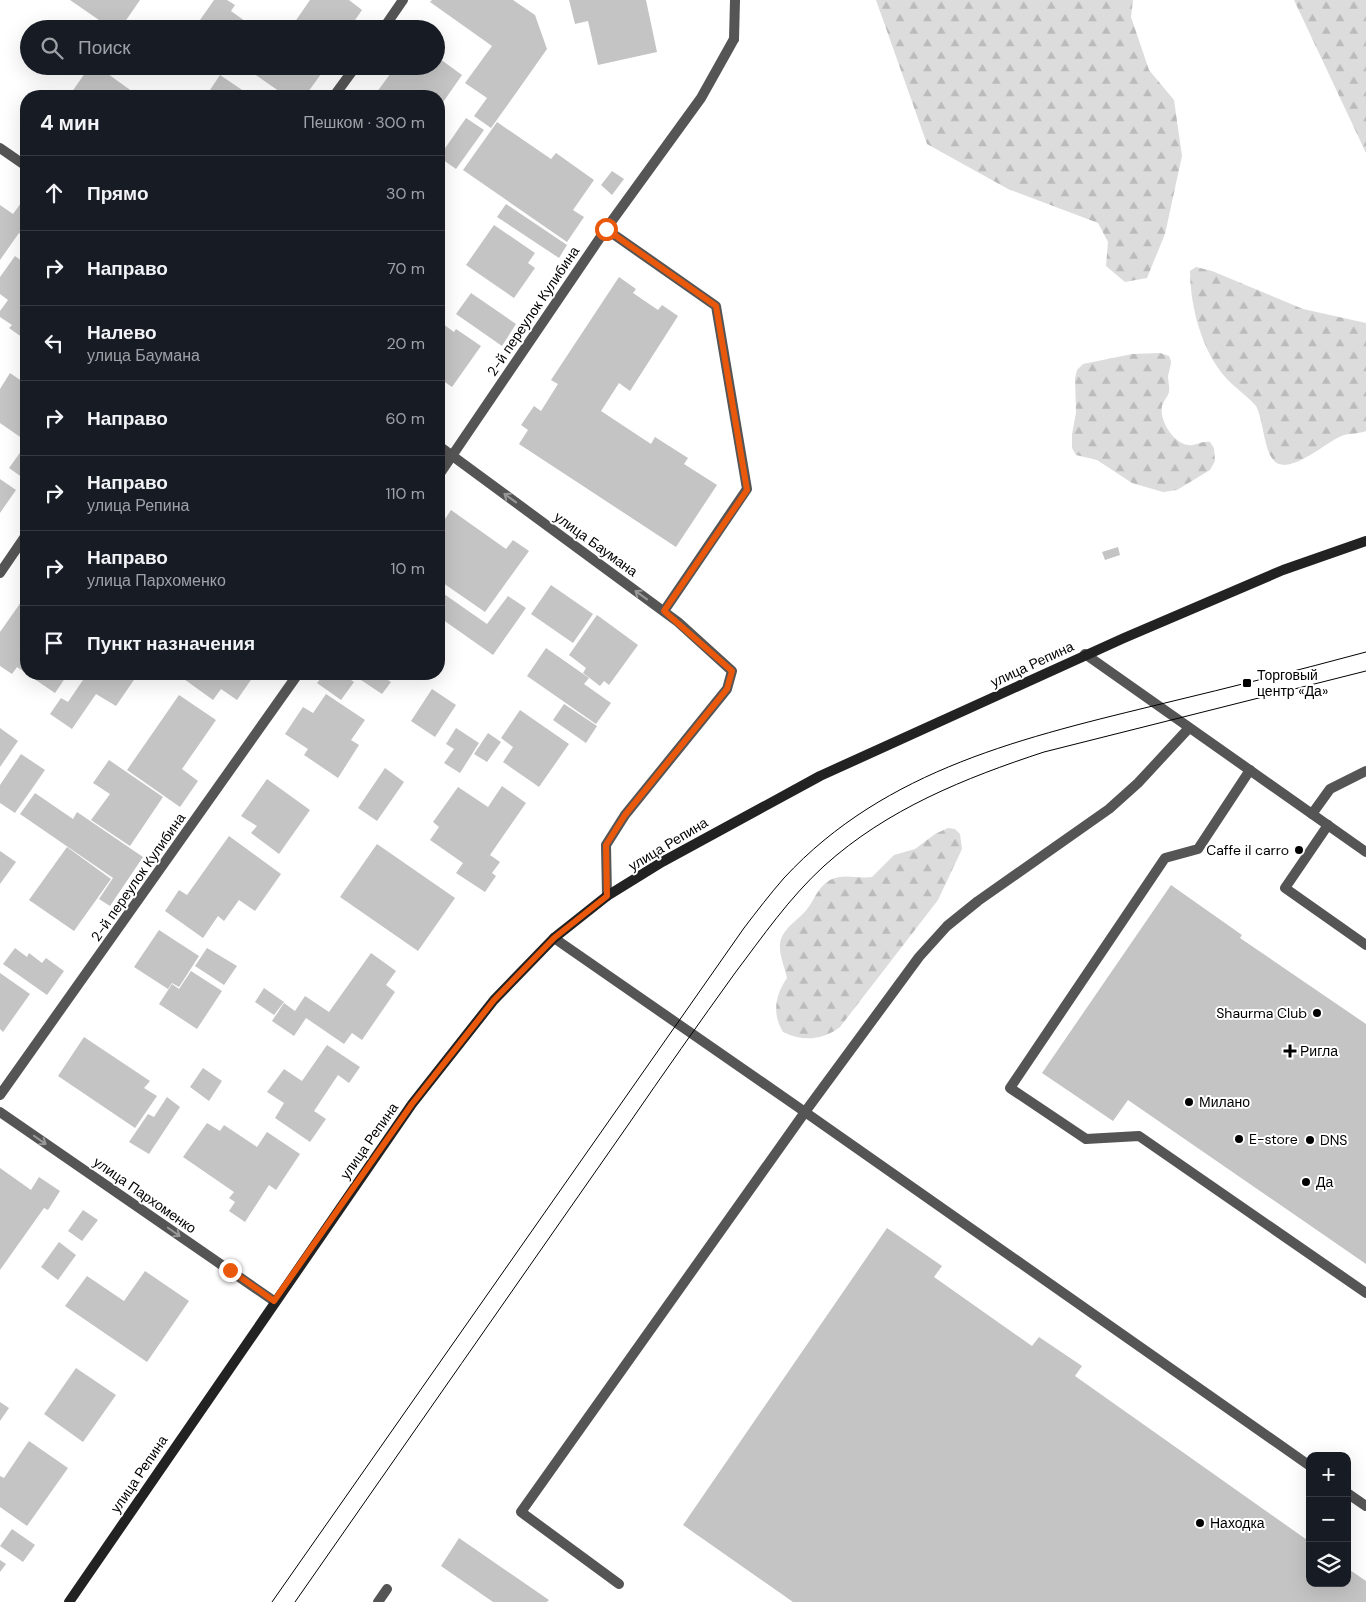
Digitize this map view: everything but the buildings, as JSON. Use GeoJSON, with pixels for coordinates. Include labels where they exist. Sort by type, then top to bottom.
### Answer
{"type":"FeatureCollection","features":[{"type":"Feature","properties":{"kind":"street"},"geometry":{"type":"LineString","coordinates":[[389,20],[403,0]]}},
{"type":"Feature","properties":{"kind":"street","name":"2-й переулок Кулибина"},"geometry":{"type":"LineString","coordinates":[[445,466],[606,229],[701,98],[734,38],[735,0]]}},
{"type":"Feature","properties":{"kind":"street"},"geometry":{"type":"LineString","coordinates":[[338,90],[349,75]]}},
{"type":"Feature","properties":{"kind":"street"},"geometry":{"type":"LineString","coordinates":[[0,148],[20,162]]}},
{"type":"Feature","properties":{"kind":"street"},"geometry":{"type":"LineString","coordinates":[[606,229],[716,306],[747,490],[664,611]]}},
{"type":"Feature","properties":{"kind":"street","name":"улица Баумана"},"geometry":{"type":"LineString","coordinates":[[445,451],[664,611],[732,671],[727,689],[625,815],[606,845],[607,896]]}},
{"type":"Feature","properties":{"kind":"street","name":"улица Репина"},"geometry":{"type":"LineString","coordinates":[[69,1602],[274,1301],[412,1104],[494,1000],[554,938],[607,896],[678,852],[820,776],[1086,654],[1283,570],[1366,541]]}},
{"type":"Feature","properties":{"kind":"street"},"geometry":{"type":"LineString","coordinates":[[0,573],[20,544]]}},
{"type":"Feature","properties":{"kind":"street"},"geometry":{"type":"LineString","coordinates":[[1086,654],[1366,852]]}},
{"type":"Feature","properties":{"kind":"street","name":"2-й переулок Кулибина"},"geometry":{"type":"LineString","coordinates":[[0,1095],[294,680]]}},
{"type":"Feature","properties":{"kind":"street"},"geometry":{"type":"LineString","coordinates":[[619,1584],[521,1512],[804,1112],[919,957],[947,926],[978,901],[1109,809],[1138,783],[1189,728]]}},
{"type":"Feature","properties":{"kind":"street"},"geometry":{"type":"LineString","coordinates":[[1250,770],[1198,849],[1165,858],[1010,1088],[1086,1139],[1139,1136],[1366,1293]]}},
{"type":"Feature","properties":{"kind":"street"},"geometry":{"type":"LineString","coordinates":[[1312,814],[1330,788],[1366,771]]}},
{"type":"Feature","properties":{"kind":"street"},"geometry":{"type":"LineString","coordinates":[[1328,825],[1285,888],[1366,945]]}},
{"type":"Feature","properties":{"kind":"street"},"geometry":{"type":"LineString","coordinates":[[554,938],[1306,1463]]}},
{"type":"Feature","properties":{"kind":"street","name":"улица Пархоменко"},"geometry":{"type":"LineString","coordinates":[[0,1112],[274,1301]]}},
{"type":"Feature","properties":{"kind":"street"},"geometry":{"type":"LineString","coordinates":[[1351,1495],[1366,1506]]}},
{"type":"Feature","properties":{"kind":"street"},"geometry":{"type":"LineString","coordinates":[[378,1602],[387,1590]]}},
{"type":"Feature","properties":{"kind":"green space"},"geometry":{"type":"Polygon","coordinates":[[[876,0],[1133,0],[1131,17],[1149,70],[1174,100],[1182,156],[1165,234],[1147,278],[1125,282],[1106,266],[1108,242],[1098,223],[1008,189],[927,144],[876,0]]]}},
{"type":"Feature","properties":{"kind":"green space"},"geometry":{"type":"Polygon","coordinates":[[[1294,0],[1366,0],[1366,153],[1294,0]]]}},
{"type":"Feature","properties":{"kind":"green space"},"geometry":{"type":"Polygon","coordinates":[[[1196,267],[1212,271],[1303,309],[1366,323],[1366,431],[1337,438],[1294,463],[1286,465],[1274,461],[1267,448],[1256,406],[1226,378],[1210,355],[1204,342],[1192,299],[1190,271],[1196,267]]]}},
{"type":"Feature","properties":{"kind":"green space"},"geometry":{"type":"Polygon","coordinates":[[[1160,353],[1169,356],[1171,361],[1168,376],[1169,392],[1162,406],[1163,418],[1168,430],[1177,440],[1188,445],[1210,442],[1214,448],[1215,461],[1210,470],[1177,490],[1163,492],[1132,483],[1097,460],[1076,455],[1072,448],[1072,434],[1076,413],[1075,378],[1077,370],[1083,364],[1132,354],[1160,353]]]}},
{"type":"Feature","properties":{"kind":"green space"},"geometry":{"type":"Polygon","coordinates":[[[948,828],[955,829],[960,834],[962,849],[938,900],[840,1027],[827,1035],[813,1038],[798,1037],[783,1032],[777,1018],[776,1005],[780,991],[787,978],[781,957],[780,944],[781,938],[787,929],[808,908],[820,889],[830,880],[840,877],[872,877],[894,855],[915,849],[935,834],[948,828]]]}},
{"type":"Feature","properties":{"kind":"tram line"},"geometry":{"type":"LineString","coordinates":[[272,1602],[744,928],[784,878],[824,840],[867,809],[913,783],[961,762],[1010,744],[1061,729],[1366,652]]}},
{"type":"Feature","properties":{"kind":"tram line"},"geometry":{"type":"LineString","coordinates":[[295,1602],[735,973],[788,904],[824,866],[848,846],[900,812],[956,784],[1014,762],[1044,752],[1366,671]]}},
{"type":"Feature","properties":{"kind":"place","name":"Торговый центр «Да»"},"geometry":{"type":"Point","coordinates":[1247,683]}},
{"type":"Feature","properties":{"kind":"place","name":"Caffe il carro"},"geometry":{"type":"Point","coordinates":[1299,850]}},
{"type":"Feature","properties":{"kind":"place","name":"Shaurma Club"},"geometry":{"type":"Point","coordinates":[1317,1013]}},
{"type":"Feature","properties":{"kind":"place","name":"Ригла"},"geometry":{"type":"Point","coordinates":[1290,1051]}},
{"type":"Feature","properties":{"kind":"place","name":"Милано"},"geometry":{"type":"Point","coordinates":[1189,1102]}},
{"type":"Feature","properties":{"kind":"place","name":"E-store"},"geometry":{"type":"Point","coordinates":[1239,1139]}},
{"type":"Feature","properties":{"kind":"place","name":"DNS"},"geometry":{"type":"Point","coordinates":[1310,1140]}},
{"type":"Feature","properties":{"kind":"place","name":"Да"},"geometry":{"type":"Point","coordinates":[1306,1182]}},
{"type":"Feature","properties":{"kind":"place","name":"Находка"},"geometry":{"type":"Point","coordinates":[1200,1523]}},
{"type":"Feature","properties":{"kind":"route"},"geometry":{"type":"LineString","coordinates":[[230,1270],[274,1301],[412,1104],[494,1000],[554,938],[607,896],[606,845],[625,815],[727,689],[732,671],[664,611],[747,490],[716,306],[606,229]]}}]}
